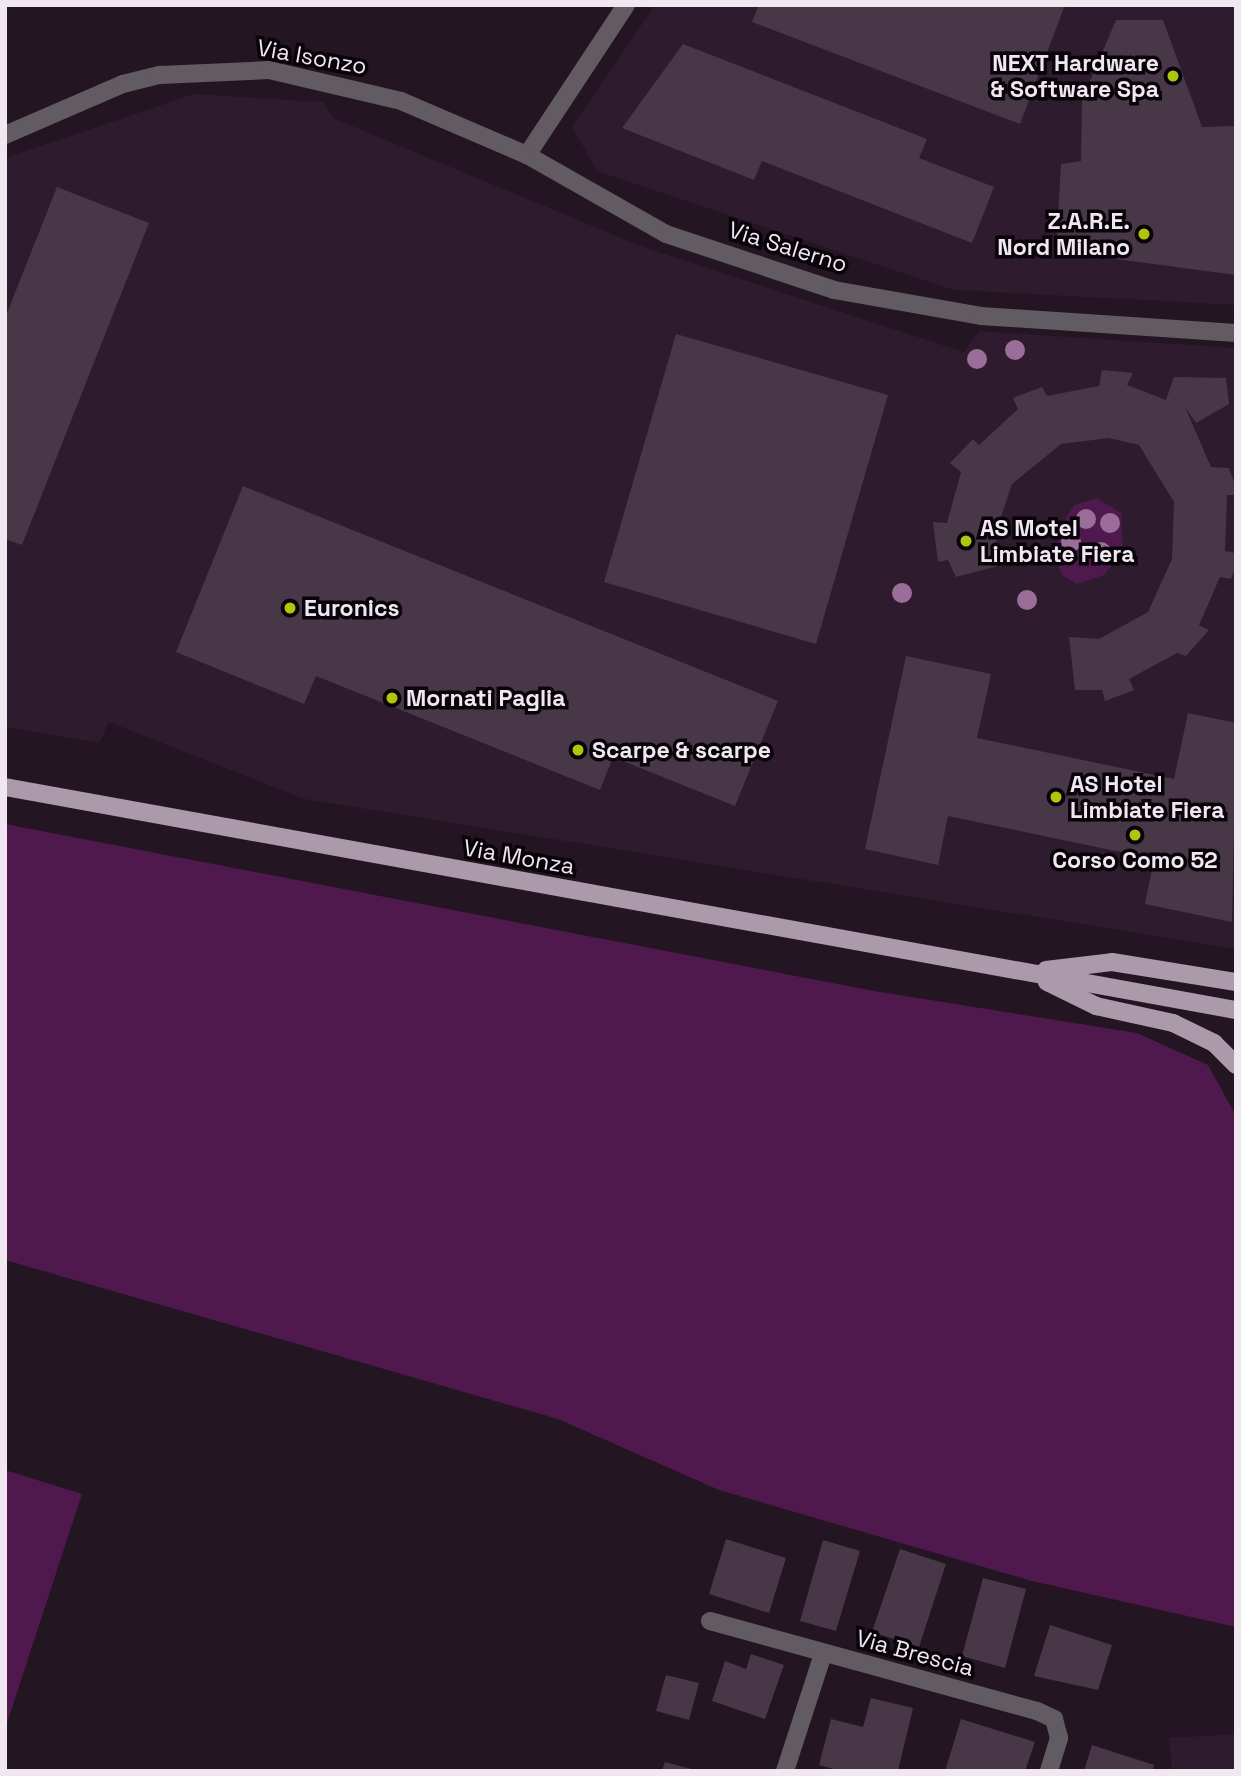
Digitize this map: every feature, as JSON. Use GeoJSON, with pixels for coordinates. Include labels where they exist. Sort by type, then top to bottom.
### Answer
{"type":"FeatureCollection","features":[{"type":"Feature","properties":{"kind":"main road","name":"Via Monza"},"geometry":{"type":"LineString","coordinates":[[5,787],[1236,1010]]}},
{"type":"Feature","properties":{"kind":"main road"},"geometry":{"type":"LineString","coordinates":[[1025,972],[1112,962],[1236,982]]}},
{"type":"Feature","properties":{"kind":"main road"},"geometry":{"type":"LineString","coordinates":[[1025,972],[1096,1006],[1173,1023],[1214,1043],[1236,1065]]}},
{"type":"Feature","properties":{"kind":"street"},"geometry":{"type":"LineString","coordinates":[[527,155],[626,5]]}},
{"type":"Feature","properties":{"kind":"street","name":"Via Isonzo"},"geometry":{"type":"LineString","coordinates":[[5,135],[123,84],[160,75],[269,69],[401,100],[527,155]]}},
{"type":"Feature","properties":{"kind":"street","name":"Via Salerno"},"geometry":{"type":"LineString","coordinates":[[527,155],[666,234],[834,290],[981,316],[1236,333]]}},
{"type":"Feature","properties":{"kind":"street","name":"Via Brescia"},"geometry":{"type":"LineString","coordinates":[[710,1620],[1054,1719],[1059,1738],[1049,1771]]}},
{"type":"Feature","properties":{"kind":"street"},"geometry":{"type":"LineString","coordinates":[[785,1771],[823,1654]]}},
{"type":"Feature","properties":{"kind":"shaded area"},"geometry":{"type":"Polygon","coordinates":[[[655,5],[1236,5],[1236,305],[953,290],[597,171],[572,127],[655,5]]]}},
{"type":"Feature","properties":{"kind":"shaded area"},"geometry":{"type":"Polygon","coordinates":[[[194,94],[324,102],[333,118],[643,247],[964,352],[979,331],[1236,348],[1236,949],[304,799],[109,722],[99,743],[5,727],[5,158],[194,94]]]}},
{"type":"Feature","properties":{"kind":"shaded area"},"geometry":{"type":"Polygon","coordinates":[[[1097,498],[1121,513],[1123,550],[1104,575],[1077,584],[1062,575],[1056,561],[1060,527],[1074,505],[1097,498]]]}},
{"type":"Feature","properties":{"kind":"shaded area"},"geometry":{"type":"Polygon","coordinates":[[[5,824],[874,991],[1137,1033],[1208,1065],[1236,1116],[1236,1627],[1032,1581],[719,1490],[558,1419],[5,1260],[5,824]]]}},
{"type":"Feature","properties":{"kind":"shaded area"},"geometry":{"type":"Polygon","coordinates":[[[5,1470],[82,1494],[5,1729],[5,1470]]]}},
{"type":"Feature","properties":{"kind":"shaded area"},"geometry":{"type":"Polygon","coordinates":[[[1236,1734],[1236,1771],[1172,1771],[1169,1738],[1236,1734]]]}},
{"type":"Feature","properties":{"kind":"building"},"geometry":{"type":"Polygon","coordinates":[[[759,5],[1065,5],[1020,124],[752,22],[759,5]]]}},
{"type":"Feature","properties":{"kind":"building"},"geometry":{"type":"Polygon","coordinates":[[[1116,20],[1163,20],[1202,127],[1236,126],[1236,275],[1056,251],[1061,164],[1081,161],[1082,100],[1116,20]]]}},
{"type":"Feature","properties":{"kind":"building"},"geometry":{"type":"Polygon","coordinates":[[[683,44],[927,139],[919,158],[994,187],[972,243],[762,161],[754,180],[622,128],[683,44]]]}},
{"type":"Feature","properties":{"kind":"building"},"geometry":{"type":"Polygon","coordinates":[[[57,187],[149,223],[22,545],[5,539],[5,318],[57,187]]]}},
{"type":"Feature","properties":{"kind":"building"},"geometry":{"type":"Polygon","coordinates":[[[676,334],[888,395],[816,644],[604,582],[676,334]]]}},
{"type":"Feature","properties":{"kind":"building","name":"AS Motel Limbiate Fiera"},"geometry":{"type":"Polygon","coordinates":[[[1102,370],[1133,373],[1127,385],[1166,400],[1174,377],[1226,378],[1229,404],[1196,423],[1185,407],[1211,467],[1229,468],[1236,488],[1236,495],[1227,495],[1225,551],[1236,553],[1236,566],[1231,579],[1220,577],[1199,625],[1209,630],[1186,656],[1177,653],[1129,679],[1134,690],[1105,701],[1102,690],[1075,690],[1069,637],[1099,639],[1148,612],[1172,559],[1174,502],[1139,445],[1109,438],[1061,444],[1012,484],[996,532],[998,566],[956,577],[948,560],[938,562],[933,522],[947,523],[961,472],[950,463],[973,439],[979,445],[1018,409],[1013,398],[1042,387],[1047,396],[1099,386],[1102,370]]]}},
{"type":"Feature","properties":{"kind":"building"},"geometry":{"type":"Polygon","coordinates":[[[243,486],[778,701],[735,806],[613,757],[600,790],[316,676],[304,704],[176,652],[243,486]]]}},
{"type":"Feature","properties":{"kind":"building","name":"AS Hotel Limbiate Fiera"},"geometry":{"type":"Polygon","coordinates":[[[906,656],[991,674],[977,738],[1174,779],[1188,713],[1236,723],[1232,922],[1145,904],[1154,859],[948,816],[938,865],[865,849],[906,656]]]}},
{"type":"Feature","properties":{"kind":"building"},"geometry":{"type":"Polygon","coordinates":[[[726,1539],[786,1558],[769,1613],[709,1594],[726,1539]]]}},
{"type":"Feature","properties":{"kind":"building"},"geometry":{"type":"Polygon","coordinates":[[[823,1540],[860,1551],[836,1631],[800,1621],[823,1540]]]}},
{"type":"Feature","properties":{"kind":"building"},"geometry":{"type":"Polygon","coordinates":[[[900,1549],[946,1564],[919,1647],[872,1632],[900,1549]]]}},
{"type":"Feature","properties":{"kind":"building"},"geometry":{"type":"Polygon","coordinates":[[[983,1578],[1026,1589],[1005,1668],[962,1656],[983,1578]]]}},
{"type":"Feature","properties":{"kind":"building"},"geometry":{"type":"Polygon","coordinates":[[[1050,1625],[1112,1645],[1098,1690],[1034,1676],[1050,1625]]]}},
{"type":"Feature","properties":{"kind":"building"},"geometry":{"type":"Polygon","coordinates":[[[751,1654],[784,1665],[765,1719],[712,1701],[725,1661],[746,1669],[751,1654]]]}},
{"type":"Feature","properties":{"kind":"building"},"geometry":{"type":"Polygon","coordinates":[[[666,1675],[699,1683],[689,1720],[656,1711],[666,1675]]]}},
{"type":"Feature","properties":{"kind":"building"},"geometry":{"type":"Polygon","coordinates":[[[871,1698],[913,1708],[898,1771],[841,1771],[819,1765],[831,1719],[863,1727],[871,1698]]]}},
{"type":"Feature","properties":{"kind":"building"},"geometry":{"type":"Polygon","coordinates":[[[961,1719],[1035,1742],[1025,1771],[945,1771],[961,1719]]]}},
{"type":"Feature","properties":{"kind":"building"},"geometry":{"type":"Polygon","coordinates":[[[1092,1745],[1154,1765],[1152,1771],[1084,1771],[1092,1745]]]}},
{"type":"Feature","properties":{"kind":"building"},"geometry":{"type":"Polygon","coordinates":[[[665,1762],[695,1770],[695,1771],[662,1771],[665,1762]]]}},
{"type":"Feature","properties":{"kind":"place","name":"NEXT Hardware & Software Spa"},"geometry":{"type":"Point","coordinates":[1173,76]}},
{"type":"Feature","properties":{"kind":"place","name":"Z.A.R.E. Nord Milano"},"geometry":{"type":"Point","coordinates":[1144,234]}},
{"type":"Feature","properties":{"kind":"place","name":"AS Motel Limbiate Fiera"},"geometry":{"type":"Point","coordinates":[966,541]}},
{"type":"Feature","properties":{"kind":"place","name":"Euronics"},"geometry":{"type":"Point","coordinates":[290,608]}},
{"type":"Feature","properties":{"kind":"place","name":"Mornati Paglia"},"geometry":{"type":"Point","coordinates":[392,698]}},
{"type":"Feature","properties":{"kind":"place","name":"Scarpe & scarpe"},"geometry":{"type":"Point","coordinates":[578,750]}},
{"type":"Feature","properties":{"kind":"place","name":"AS Hotel Limbiate Fiera"},"geometry":{"type":"Point","coordinates":[1056,797]}},
{"type":"Feature","properties":{"kind":"place","name":"Corso Como 52"},"geometry":{"type":"Point","coordinates":[1135,835]}}]}
